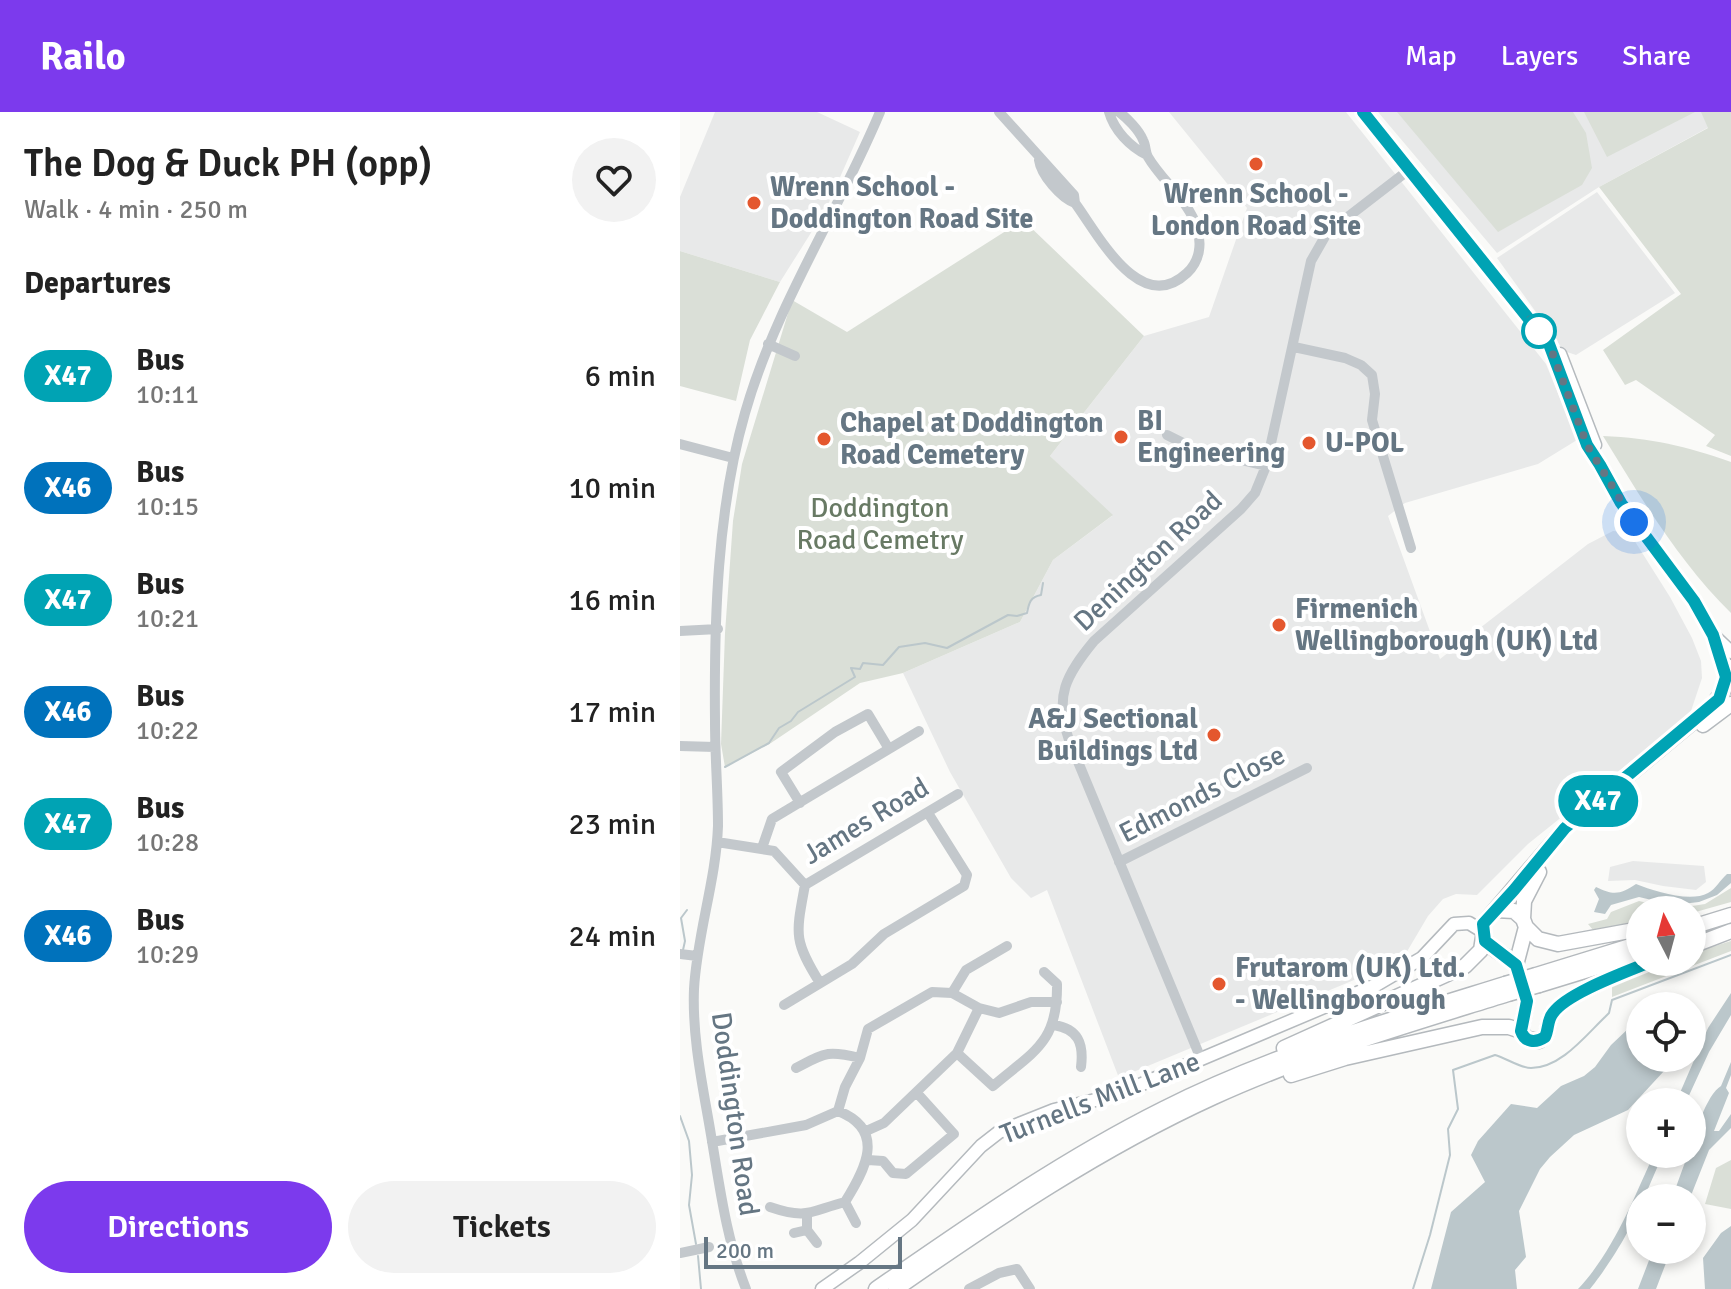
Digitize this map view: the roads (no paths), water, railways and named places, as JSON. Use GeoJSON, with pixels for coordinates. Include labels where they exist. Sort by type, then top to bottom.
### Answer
{"type":"FeatureCollection","features":[{"type":"Feature","properties":{"kind":"highway"},"geometry":{"type":"LineString","coordinates":[[876,1289],[1018,1191],[1089,1148],[1233,1072],[1465,966],[1477,956],[1483,924],[1565,828],[1704,713],[1719,699],[1729,679]]}},
{"type":"Feature","properties":{"kind":"highway"},"geometry":{"type":"LineString","coordinates":[[1516,965],[1524,923],[1524,901],[1530,885],[1565,839],[1731,704]]}},
{"type":"Feature","properties":{"kind":"highway"},"geometry":{"type":"LineString","coordinates":[[1494,911],[1508,909],[1538,939],[1558,944],[1626,932]]}},
{"type":"Feature","properties":{"kind":"highway"},"geometry":{"type":"LineString","coordinates":[[1706,915],[1731,909]]}},
{"type":"Feature","properties":{"kind":"highway"},"geometry":{"type":"LineString","coordinates":[[1706,923],[1731,915]]}},
{"type":"Feature","properties":{"kind":"highway"},"geometry":{"type":"LineString","coordinates":[[1706,935],[1731,929]]}},
{"type":"Feature","properties":{"kind":"highway"},"geometry":{"type":"LineString","coordinates":[[1706,940],[1731,929]]}},
{"type":"Feature","properties":{"kind":"highway"},"geometry":{"type":"LineString","coordinates":[[1483,934],[1489,947],[1502,952],[1509,952],[1521,944]]}},
{"type":"Feature","properties":{"kind":"highway"},"geometry":{"type":"LineString","coordinates":[[1538,980],[1626,948]]}},
{"type":"Feature","properties":{"kind":"highway"},"geometry":{"type":"LineString","coordinates":[[1502,952],[1516,965],[1527,1001],[1548,1022]]}},
{"type":"Feature","properties":{"kind":"highway"},"geometry":{"type":"LineString","coordinates":[[1166,1108],[1321,1043],[1626,958]]}},
{"type":"Feature","properties":{"kind":"highway"},"geometry":{"type":"LineString","coordinates":[[1145,1130],[1345,1058],[1482,1027],[1497,1025],[1521,1031],[1527,1039],[1539,1041],[1562,1004],[1626,972]]}},
{"type":"Feature","properties":{"kind":"highway"},"geometry":{"type":"LineString","coordinates":[[896,1289],[1013,1207],[1145,1130],[1273,1072],[1506,989]]}},
{"type":"Feature","properties":{"kind":"highway"},"geometry":{"type":"LineString","coordinates":[[1521,1031],[1527,1001]]}},
{"type":"Feature","properties":{"kind":"main road"},"geometry":{"type":"LineString","coordinates":[[1363,112],[1549,344],[1590,451],[1621,503],[1694,601],[1713,635],[1729,679]]}},
{"type":"Feature","properties":{"kind":"main road"},"geometry":{"type":"LineString","coordinates":[[1713,635],[1731,652]]}},
{"type":"Feature","properties":{"kind":"main road","name":"Turnells Mill Lane"},"geometry":{"type":"LineString","coordinates":[[1414,961],[1418,952],[1453,916],[1494,911]]}},
{"type":"Feature","properties":{"kind":"main road","name":"Turnells Mill Lane"},"geometry":{"type":"LineString","coordinates":[[822,1289],[912,1220],[981,1146],[999,1132],[1054,1110],[1116,1095],[1376,985],[1429,951],[1454,924],[1469,923],[1483,934]]}},
{"type":"Feature","properties":{"kind":"street","name":"Doddington Road"},"geometry":{"type":"LineString","coordinates":[[746,1289],[722,1212],[698,1061],[695,1021],[697,956],[717,842],[715,747],[724,506],[733,458],[768,344],[783,307],[880,112]]}},
{"type":"Feature","properties":{"kind":"street"},"geometry":{"type":"LineString","coordinates":[[999,112],[1039,160],[1047,163],[1074,195],[1075,203],[1126,272],[1146,285],[1169,283],[1185,275],[1197,261],[1200,244],[1197,226],[1147,155],[1144,140],[1119,112]]}},
{"type":"Feature","properties":{"kind":"street"},"geometry":{"type":"LineString","coordinates":[[1109,112],[1111,121],[1133,149],[1147,155]]}},
{"type":"Feature","properties":{"kind":"street","name":"Denington Road"},"geometry":{"type":"LineString","coordinates":[[1201,1059],[1061,718],[1063,688],[1094,641],[1255,493],[1266,466],[1311,261],[1327,233],[1410,169]]}},
{"type":"Feature","properties":{"kind":"street"},"geometry":{"type":"LineString","coordinates":[[768,344],[795,356]]}},
{"type":"Feature","properties":{"kind":"street"},"geometry":{"type":"LineString","coordinates":[[1294,347],[1345,358],[1361,365],[1372,375],[1375,394],[1372,420],[1411,548]]}},
{"type":"Feature","properties":{"kind":"street"},"geometry":{"type":"LineString","coordinates":[[1167,435],[1195,449],[1266,466]]}},
{"type":"Feature","properties":{"kind":"street"},"geometry":{"type":"LineString","coordinates":[[680,444],[733,458]]}},
{"type":"Feature","properties":{"kind":"street"},"geometry":{"type":"LineString","coordinates":[[680,631],[718,629]]}},
{"type":"Feature","properties":{"kind":"street"},"geometry":{"type":"LineString","coordinates":[[800,803],[781,772],[835,732],[868,714],[889,749]]}},
{"type":"Feature","properties":{"kind":"street"},"geometry":{"type":"LineString","coordinates":[[762,848],[772,819],[919,731]]}},
{"type":"Feature","properties":{"kind":"street"},"geometry":{"type":"LineString","coordinates":[[680,746],[715,747]]}},
{"type":"Feature","properties":{"kind":"street","name":"Edmonds Close"},"geometry":{"type":"LineString","coordinates":[[1119,862],[1307,768]]}},
{"type":"Feature","properties":{"kind":"street","name":"James Road"},"geometry":{"type":"LineString","coordinates":[[717,842],[774,851],[805,885],[958,794]]}},
{"type":"Feature","properties":{"kind":"street"},"geometry":{"type":"LineString","coordinates":[[784,1005],[852,964],[884,934],[964,886],[967,875],[928,813]]}},
{"type":"Feature","properties":{"kind":"street"},"geometry":{"type":"LineString","coordinates":[[805,885],[798,927],[801,952],[820,983]]}},
{"type":"Feature","properties":{"kind":"street"},"geometry":{"type":"LineString","coordinates":[[952,993],[966,970],[1007,946]]}},
{"type":"Feature","properties":{"kind":"street"},"geometry":{"type":"LineString","coordinates":[[680,954],[697,956]]}},
{"type":"Feature","properties":{"kind":"street"},"geometry":{"type":"LineString","coordinates":[[957,1053],[993,1086],[1045,1041],[1054,1025],[1057,984],[1044,972]]}},
{"type":"Feature","properties":{"kind":"street"},"geometry":{"type":"LineString","coordinates":[[838,1111],[845,1087],[860,1058],[868,1029],[932,992],[952,993],[979,1008],[999,1013],[1031,1002],[1057,1002]]}},
{"type":"Feature","properties":{"kind":"street"},"geometry":{"type":"LineString","coordinates":[[864,1132],[884,1123],[957,1053],[979,1008]]}},
{"type":"Feature","properties":{"kind":"street"},"geometry":{"type":"LineString","coordinates":[[680,1021],[695,1021]]}},
{"type":"Feature","properties":{"kind":"street"},"geometry":{"type":"LineString","coordinates":[[1054,1025],[1069,1027],[1078,1037],[1081,1067]]}},
{"type":"Feature","properties":{"kind":"street"},"geometry":{"type":"LineString","coordinates":[[796,1068],[827,1053],[860,1058]]}},
{"type":"Feature","properties":{"kind":"street"},"geometry":{"type":"LineString","coordinates":[[868,1160],[883,1161],[893,1173],[906,1174],[954,1134],[917,1093]]}},
{"type":"Feature","properties":{"kind":"street"},"geometry":{"type":"LineString","coordinates":[[712,1142],[806,1125],[838,1111],[850,1116],[864,1132],[868,1160],[845,1202],[807,1215],[770,1207]]}},
{"type":"Feature","properties":{"kind":"street"},"geometry":{"type":"LineString","coordinates":[[845,1202],[856,1223]]}},
{"type":"Feature","properties":{"kind":"street"},"geometry":{"type":"LineString","coordinates":[[807,1215],[807,1230],[817,1243]]}},
{"type":"Feature","properties":{"kind":"street"},"geometry":{"type":"LineString","coordinates":[[794,1233],[807,1230]]}},
{"type":"Feature","properties":{"kind":"street"},"geometry":{"type":"LineString","coordinates":[[680,1253],[709,1247]]}},
{"type":"Feature","properties":{"kind":"street"},"geometry":{"type":"LineString","coordinates":[[969,1289],[999,1273],[1017,1269],[1030,1289]]}},
{"type":"Feature","properties":{"kind":"waterway"},"geometry":{"type":"LineString","coordinates":[[725,767],[769,743],[779,728],[798,712],[855,677],[851,668],[860,669],[863,663],[883,665],[899,647],[925,643],[947,648],[1008,615],[1027,613],[1034,597],[1041,595],[1043,583]]}},
{"type":"Feature","properties":{"kind":"waterway"},"geometry":{"type":"LineString","coordinates":[[683,950],[685,941],[681,918],[687,910]]}},
{"type":"Feature","properties":{"kind":"waterway"},"geometry":{"type":"LineString","coordinates":[[1413,1289],[1450,1155],[1448,1129],[1458,1109],[1453,1070],[1495,1055],[1527,1068],[1553,1063],[1609,1013],[1612,1000],[1731,955]]}},
{"type":"Feature","properties":{"kind":"waterway"},"geometry":{"type":"LineString","coordinates":[[680,1116],[689,1141],[692,1175],[689,1205],[696,1244]]}},
{"type":"Feature","properties":{"kind":"waterway"},"geometry":{"type":"LineString","coordinates":[[698,1256],[701,1289]]}},
{"type":"Feature","properties":{"kind":"place","name":"Wrenn School - London Road Site"},"geometry":{"type":"Point","coordinates":[1256,164]}},
{"type":"Feature","properties":{"kind":"place","name":"Wrenn School - Doddington Road Site"},"geometry":{"type":"Point","coordinates":[754,203]}},
{"type":"Feature","properties":{"kind":"place","name":"BI Engineering"},"geometry":{"type":"Point","coordinates":[1121,437]}},
{"type":"Feature","properties":{"kind":"place","name":"Chapel at Doddington Road Cemetery"},"geometry":{"type":"Point","coordinates":[824,439]}},
{"type":"Feature","properties":{"kind":"place","name":"U-POL"},"geometry":{"type":"Point","coordinates":[1309,443]}},
{"type":"Feature","properties":{"kind":"place","name":"Firmenich Wellingborough (UK) Ltd"},"geometry":{"type":"Point","coordinates":[1279,625]}},
{"type":"Feature","properties":{"kind":"place","name":"A&J Sectional Buildings Ltd"},"geometry":{"type":"Point","coordinates":[1214,735]}},
{"type":"Feature","properties":{"kind":"place","name":"Frutarom (UK) Ltd. - Wellingborough"},"geometry":{"type":"Point","coordinates":[1219,984]}},
{"type":"Feature","properties":{"kind":"park label","name":"Doddington Road Cemetry"},"geometry":{"type":"Point","coordinates":[880,524]}}]}
